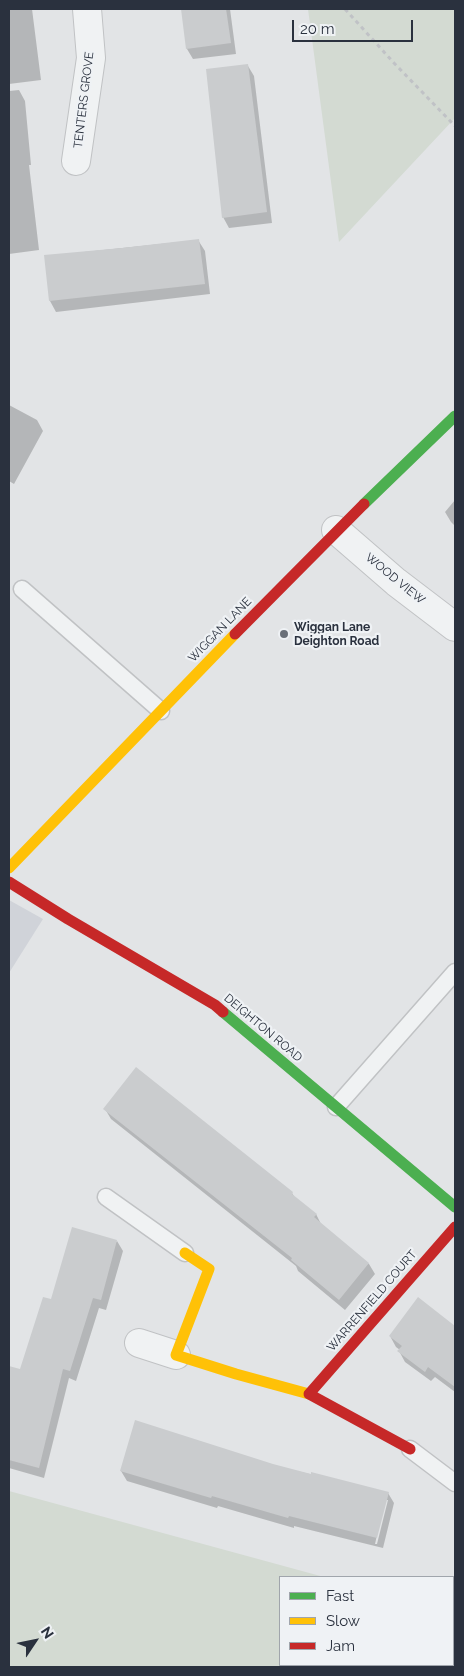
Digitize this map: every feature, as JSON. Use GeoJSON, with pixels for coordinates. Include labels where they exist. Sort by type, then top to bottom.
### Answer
{"type":"FeatureCollection","features":[{"type":"Feature","properties":{"kind":"street","name":"TENTERS GROVE"},"geometry":{"type":"LineString","coordinates":[[76,161],[91,58],[87,9]]}},
{"type":"Feature","properties":{"kind":"street","name":"WIGGAN LANE"},"geometry":{"type":"LineString","coordinates":[[9,868],[336,530],[455,416]]}},
{"type":"Feature","properties":{"kind":"street","name":"WOOD VIEW"},"geometry":{"type":"LineString","coordinates":[[336,530],[392,586],[455,627]]}},
{"type":"Feature","properties":{"kind":"street","name":"DEIGHTON ROAD"},"geometry":{"type":"LineString","coordinates":[[9,882],[68,919],[215,1005],[455,1207]]}},
{"type":"Feature","properties":{"kind":"street","name":"WARRENFIELD COURT"},"geometry":{"type":"LineString","coordinates":[[309,1394],[455,1227]]}},
{"type":"Feature","properties":{"kind":"street"},"geometry":{"type":"LineString","coordinates":[[176,1355],[209,1269],[185,1252]]}},
{"type":"Feature","properties":{"kind":"street"},"geometry":{"type":"LineString","coordinates":[[139,1343],[236,1374],[309,1394],[410,1448]]}},
{"type":"Feature","properties":{"kind":"lane"},"geometry":{"type":"LineString","coordinates":[[22,589],[161,711]]}},
{"type":"Feature","properties":{"kind":"lane"},"geometry":{"type":"LineString","coordinates":[[336,1107],[455,972]]}},
{"type":"Feature","properties":{"kind":"lane"},"geometry":{"type":"LineString","coordinates":[[106,1197],[185,1252]]}},
{"type":"Feature","properties":{"kind":"lane"},"geometry":{"type":"LineString","coordinates":[[410,1448],[455,1483]]}},
{"type":"Feature","properties":{"kind":"path"},"geometry":{"type":"LineString","coordinates":[[345,9],[455,126]]}},
{"type":"Feature","properties":{"kind":"shaded area"},"geometry":{"type":"Polygon","coordinates":[[[308,9],[455,9],[455,118],[339,242],[308,9]]]}},
{"type":"Feature","properties":{"kind":"shaded area"},"geometry":{"type":"Polygon","coordinates":[[[9,900],[43,919],[9,973],[9,900]]]}},
{"type":"Feature","properties":{"kind":"shaded area"},"geometry":{"type":"Polygon","coordinates":[[[9,1491],[320,1576],[279,1576],[279,1666],[454,1666],[455,1632],[455,1667],[9,1667],[9,1491]]]}},
{"type":"Feature","properties":{"kind":"building"},"geometry":{"type":"Polygon","coordinates":[[[181,9],[226,9],[231,43],[186,49],[181,9]]]}},
{"type":"Feature","properties":{"kind":"building"},"geometry":{"type":"Polygon","coordinates":[[[248,64],[267,212],[222,218],[206,69],[248,64]]]}},
{"type":"Feature","properties":{"kind":"building"},"geometry":{"type":"Polygon","coordinates":[[[199,239],[205,284],[49,301],[44,255],[199,239]]]}},
{"type":"Feature","properties":{"kind":"building"},"geometry":{"type":"Polygon","coordinates":[[[136,1067],[293,1192],[292,1194],[317,1214],[314,1217],[369,1263],[339,1300],[291,1260],[292,1258],[103,1109],[136,1067]]]}},
{"type":"Feature","properties":{"kind":"building"},"geometry":{"type":"Polygon","coordinates":[[[72,1227],[117,1240],[101,1300],[93,1298],[70,1371],[63,1369],[39,1468],[9,1460],[9,1366],[20,1369],[43,1297],[51,1299],[72,1227]]]}},
{"type":"Feature","properties":{"kind":"building"},"geometry":{"type":"Polygon","coordinates":[[[418,1297],[455,1326],[455,1387],[428,1367],[425,1372],[397,1351],[402,1346],[389,1336],[418,1297]]]}},
{"type":"Feature","properties":{"kind":"building"},"geometry":{"type":"Polygon","coordinates":[[[135,1420],[273,1464],[389,1492],[377,1538],[289,1516],[288,1518],[212,1496],[211,1498],[120,1471],[135,1420]]]}},
{"type":"Feature","properties":{"kind":"traffic: fast"},"geometry":{"type":"LineString","coordinates":[[364,504],[455,416]]}},
{"type":"Feature","properties":{"kind":"traffic: fast"},"geometry":{"type":"LineString","coordinates":[[223,1012],[455,1207]]}},
{"type":"Feature","properties":{"kind":"traffic: slow"},"geometry":{"type":"LineString","coordinates":[[9,868],[235,634]]}},
{"type":"Feature","properties":{"kind":"traffic: slow"},"geometry":{"type":"LineString","coordinates":[[185,1253],[209,1269],[176,1355],[309,1394]]}},
{"type":"Feature","properties":{"kind":"traffic: jam"},"geometry":{"type":"LineString","coordinates":[[235,634],[364,504]]}},
{"type":"Feature","properties":{"kind":"traffic: jam"},"geometry":{"type":"LineString","coordinates":[[9,882],[68,919],[215,1005],[223,1012]]}},
{"type":"Feature","properties":{"kind":"traffic: jam"},"geometry":{"type":"LineString","coordinates":[[410,1449],[309,1394],[455,1227]]}},
{"type":"Feature","properties":{"kind":"place","name":"Wiggan Lane Deighton Road"},"geometry":{"type":"Point","coordinates":[284,634]}}]}
